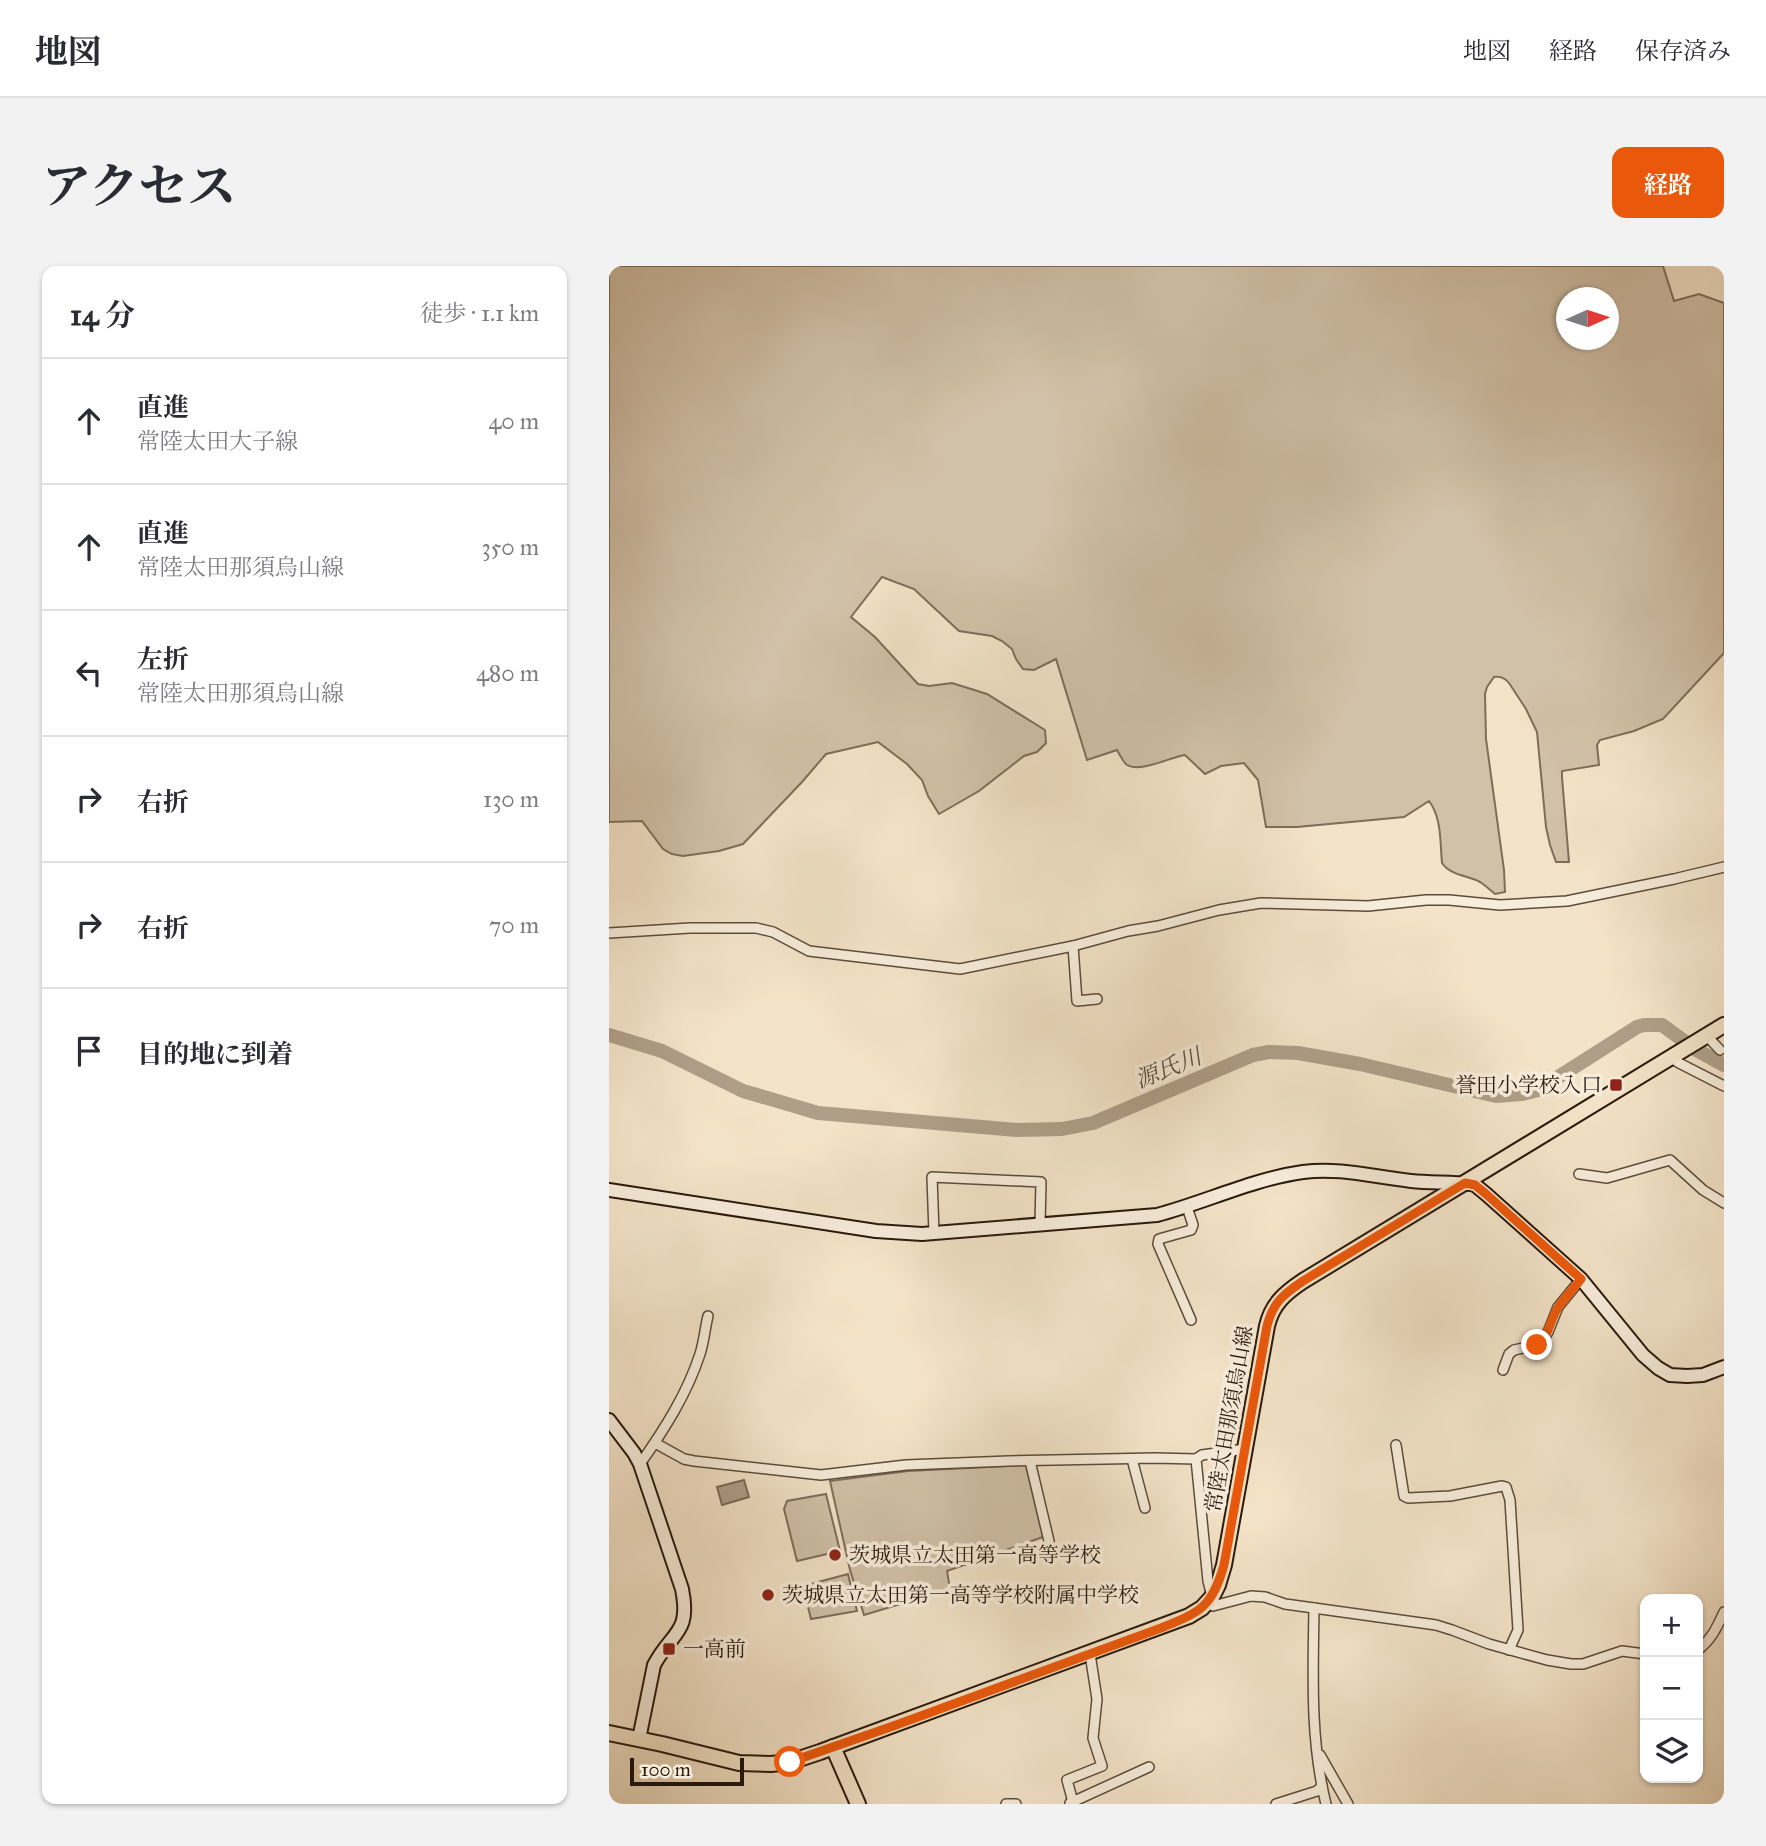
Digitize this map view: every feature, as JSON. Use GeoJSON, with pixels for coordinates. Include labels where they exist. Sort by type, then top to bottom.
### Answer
{"type":"FeatureCollection","features":[{"type":"Feature","properties":{"kind":"main road","name":"常陸太田那須烏山線"},"geometry":{"type":"LineString","coordinates":[[1210,1600],[1224,1565],[1267,1326],[1276,1304],[1303,1281],[1724,1025]]}},
{"type":"Feature","properties":{"kind":"main road"},"geometry":{"type":"LineString","coordinates":[[609,1733],[739,1763],[790,1762],[1189,1616],[1210,1600]]}},
{"type":"Feature","properties":{"kind":"main road"},"geometry":{"type":"LineString","coordinates":[[833,1747],[858,1804]]}},
{"type":"Feature","properties":{"kind":"street"},"geometry":{"type":"LineString","coordinates":[[609,933],[690,928],[756,928],[773,932],[809,951],[960,969],[1073,946],[1219,910],[1261,903],[1368,906],[1426,900],[1500,905],[1567,901],[1724,867]]}},
{"type":"Feature","properties":{"kind":"street"},"geometry":{"type":"LineString","coordinates":[[1073,946],[1077,1001],[1097,999]]}},
{"type":"Feature","properties":{"kind":"street"},"geometry":{"type":"LineString","coordinates":[[1703,1038],[1720,1050]]}},
{"type":"Feature","properties":{"kind":"street"},"geometry":{"type":"LineString","coordinates":[[1673,1056],[1679,1063],[1724,1086]]}},
{"type":"Feature","properties":{"kind":"street"},"geometry":{"type":"LineString","coordinates":[[1579,1174],[1607,1178],[1670,1160],[1703,1190],[1724,1203]]}},
{"type":"Feature","properties":{"kind":"street"},"geometry":{"type":"LineString","coordinates":[[609,1190],[876,1231],[934,1233],[1157,1215],[1272,1178],[1322,1170],[1408,1181],[1465,1183],[1475,1185],[1486,1194],[1581,1279],[1643,1355],[1658,1368],[1670,1374],[1688,1376],[1703,1375],[1724,1367]]}},
{"type":"Feature","properties":{"kind":"street"},"geometry":{"type":"LineString","coordinates":[[934,1233],[932,1177],[1041,1182],[1040,1224]]}},
{"type":"Feature","properties":{"kind":"street"},"geometry":{"type":"LineString","coordinates":[[1187,1207],[1193,1225],[1191,1230],[1159,1239],[1158,1244],[1191,1320]]}},
{"type":"Feature","properties":{"kind":"street"},"geometry":{"type":"LineString","coordinates":[[1503,1370],[1509,1354],[1514,1350],[1537,1345],[1542,1341],[1558,1307],[1581,1279]]}},
{"type":"Feature","properties":{"kind":"street"},"geometry":{"type":"LineString","coordinates":[[640,1464],[684,1394],[700,1353],[708,1316]]}},
{"type":"Feature","properties":{"kind":"street"},"geometry":{"type":"LineString","coordinates":[[609,1420],[640,1464],[685,1608],[682,1626],[654,1665],[639,1739]]}},
{"type":"Feature","properties":{"kind":"street"},"geometry":{"type":"LineString","coordinates":[[655,1443],[694,1461],[821,1475],[906,1465],[1132,1459],[1196,1460],[1202,1455],[1245,1449]]}},
{"type":"Feature","properties":{"kind":"street"},"geometry":{"type":"LineString","coordinates":[[1396,1445],[1404,1496],[1408,1498],[1450,1496],[1502,1486],[1506,1488],[1510,1500],[1518,1630],[1509,1650]]}},
{"type":"Feature","properties":{"kind":"street"},"geometry":{"type":"LineString","coordinates":[[1132,1459],[1145,1508]]}},
{"type":"Feature","properties":{"kind":"street"},"geometry":{"type":"LineString","coordinates":[[1196,1460],[1207,1581],[1213,1606],[1251,1596],[1265,1597],[1285,1604],[1436,1625],[1509,1650],[1571,1664],[1583,1664],[1622,1651],[1640,1653]]}},
{"type":"Feature","properties":{"kind":"street"},"geometry":{"type":"LineString","coordinates":[[1030,1461],[1049,1541]]}},
{"type":"Feature","properties":{"kind":"street"},"geometry":{"type":"LineString","coordinates":[[1314,1608],[1312,1700],[1322,1786],[1327,1804]]}},
{"type":"Feature","properties":{"kind":"street"},"geometry":{"type":"LineString","coordinates":[[1703,1646],[1715,1632],[1724,1612]]}},
{"type":"Feature","properties":{"kind":"street"},"geometry":{"type":"LineString","coordinates":[[1090,1654],[1097,1699],[1093,1738],[1102,1766],[1067,1780],[1071,1803],[1149,1767]]}},
{"type":"Feature","properties":{"kind":"street"},"geometry":{"type":"LineString","coordinates":[[1318,1750],[1348,1804]]}},
{"type":"Feature","properties":{"kind":"street"},"geometry":{"type":"LineString","coordinates":[[1276,1804],[1317,1791],[1322,1786]]}},
{"type":"Feature","properties":{"kind":"street"},"geometry":{"type":"LineString","coordinates":[[1006,1804],[1016,1804]]}},
{"type":"Feature","properties":{"kind":"shaded area"},"geometry":{"type":"Polygon","coordinates":[[[609,266],[1663,266],[1674,301],[1699,294],[1724,303],[1724,653],[1663,719],[1634,731],[1600,740],[1597,745],[1599,765],[1562,771],[1569,862],[1556,862],[1550,845],[1537,732],[1526,709],[1503,678],[1494,677],[1485,694],[1486,739],[1504,870],[1505,892],[1495,894],[1480,882],[1455,873],[1442,863],[1438,823],[1429,801],[1404,817],[1297,827],[1266,827],[1258,780],[1244,763],[1221,766],[1205,774],[1185,755],[1140,767],[1127,765],[1117,750],[1087,760],[1056,659],[1034,670],[1023,669],[1012,649],[1002,641],[992,636],[959,631],[914,589],[882,577],[851,617],[875,637],[918,684],[929,686],[952,683],[987,694],[1045,730],[1046,743],[1037,752],[1024,756],[979,791],[939,814],[922,780],[907,764],[878,742],[826,754],[743,844],[719,851],[683,856],[672,854],[663,849],[642,821],[609,822],[609,266]]]}},
{"type":"Feature","properties":{"kind":"shaded area"},"geometry":{"type":"Polygon","coordinates":[[[1026,1465],[1043,1537],[947,1571],[950,1589],[864,1615],[850,1570],[830,1481],[908,1471],[1026,1465]]]}},
{"type":"Feature","properties":{"kind":"shaded area"},"geometry":{"type":"Polygon","coordinates":[[[744,1480],[749,1497],[722,1505],[717,1487],[744,1480]]]}},
{"type":"Feature","properties":{"kind":"shaded area"},"geometry":{"type":"Polygon","coordinates":[[[826,1494],[840,1551],[797,1561],[784,1509],[787,1501],[826,1494]]]}},
{"type":"Feature","properties":{"kind":"shaded area"},"geometry":{"type":"Polygon","coordinates":[[[848,1574],[857,1611],[811,1619],[803,1586],[848,1574]]]}},
{"type":"Feature","properties":{"kind":"waterway","name":"源氏川"},"geometry":{"type":"LineString","coordinates":[[609,1035],[662,1051],[743,1091],[818,1113],[1017,1130],[1062,1129],[1093,1123],[1253,1055],[1269,1052],[1298,1053],[1360,1064],[1496,1096],[1538,1090],[1637,1027],[1662,1025],[1695,1049],[1724,1065]]}},
{"type":"Feature","properties":{"kind":"place","name":"誉田小学校入口"},"geometry":{"type":"Point","coordinates":[1616,1085]}},
{"type":"Feature","properties":{"kind":"place","name":"茨城県立太田第一高等学校"},"geometry":{"type":"Point","coordinates":[835,1555]}},
{"type":"Feature","properties":{"kind":"place","name":"茨城県立太田第一高等学校附属中学校"},"geometry":{"type":"Point","coordinates":[768,1595]}},
{"type":"Feature","properties":{"kind":"place","name":"一高前"},"geometry":{"type":"Point","coordinates":[669,1649]}},
{"type":"Feature","properties":{"kind":"route"},"geometry":{"type":"LineString","coordinates":[[790,1762],[1161,1628],[1202,1608],[1215,1591],[1224,1565],[1267,1326],[1276,1304],[1303,1281],[1465,1183],[1475,1185],[1486,1194],[1581,1279],[1558,1307],[1548,1332],[1537,1345]]}}]}
